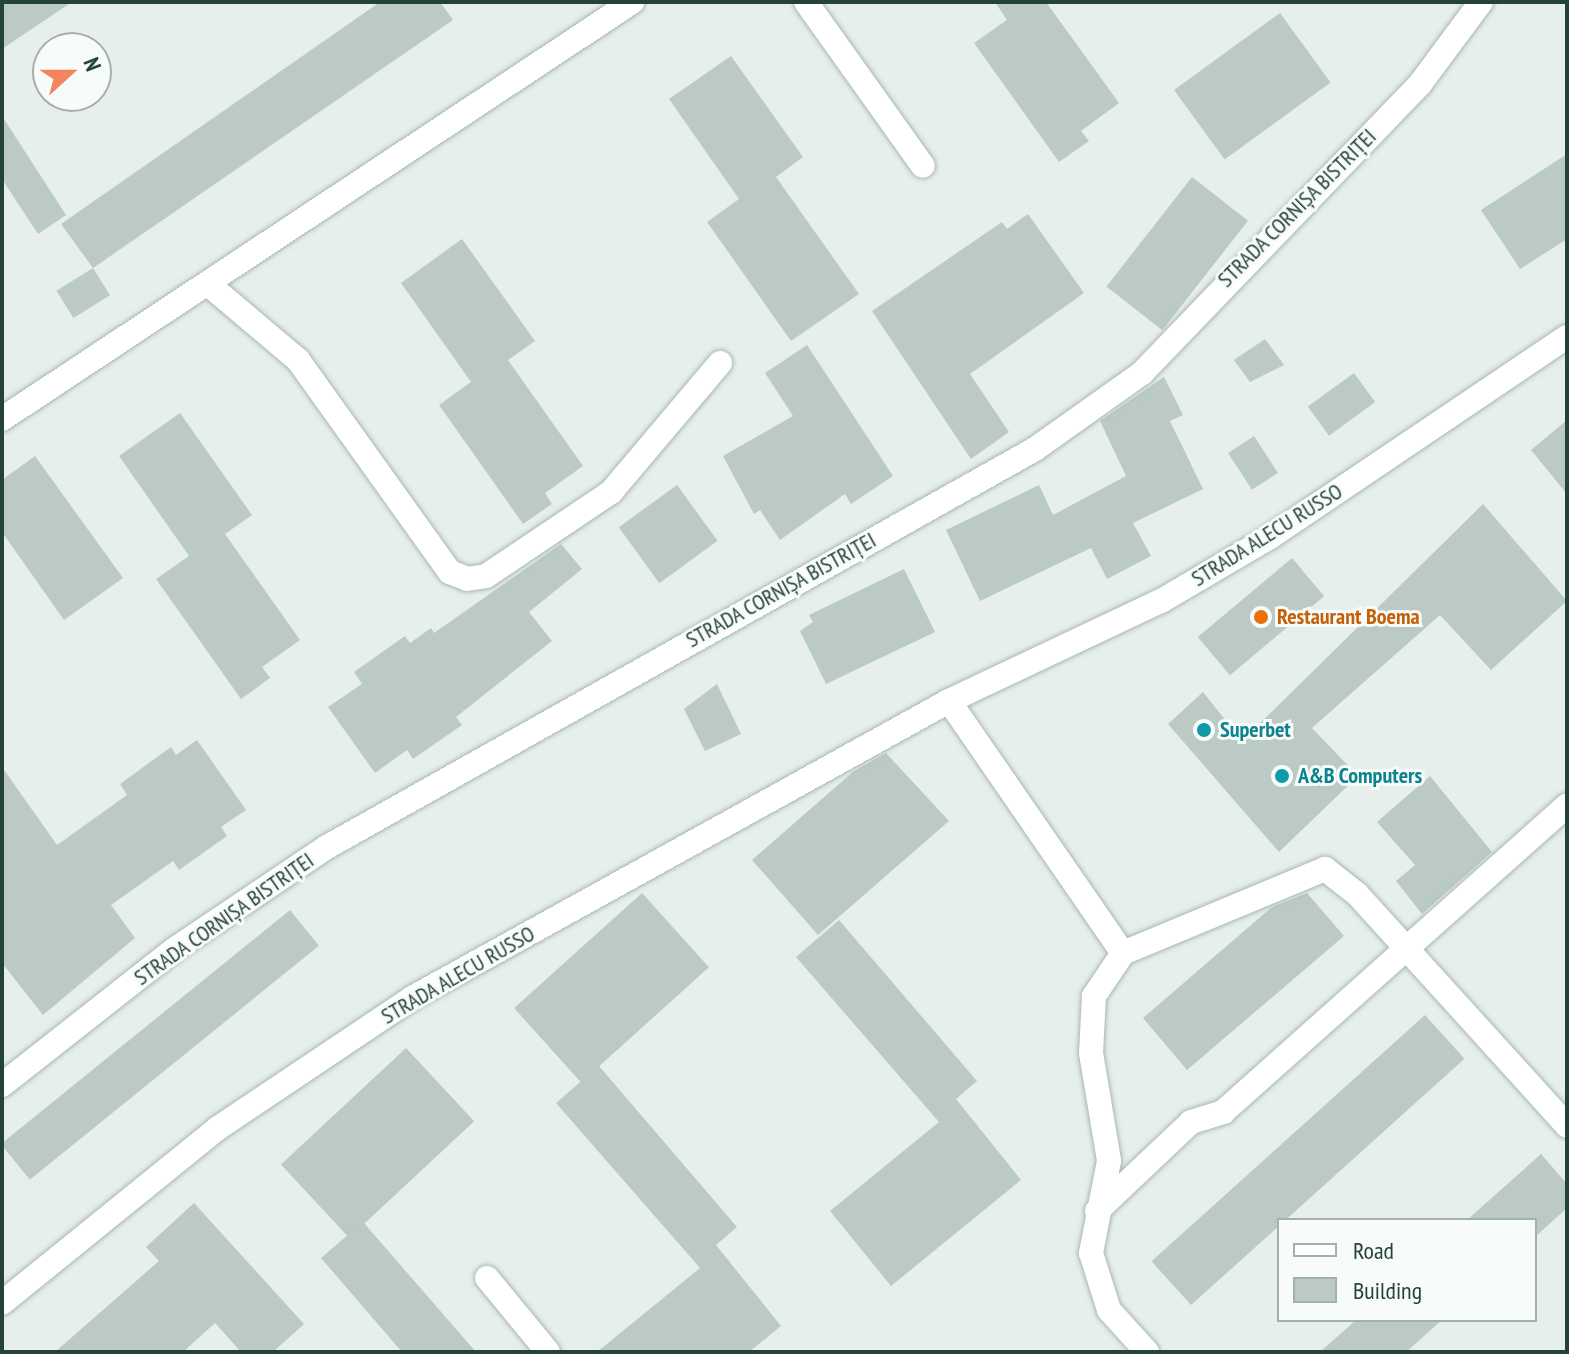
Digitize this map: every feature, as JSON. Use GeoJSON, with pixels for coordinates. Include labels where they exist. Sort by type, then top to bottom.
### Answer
{"type":"FeatureCollection","features":[{"type":"Feature","properties":{"kind":"street"},"geometry":{"type":"LineString","coordinates":[[2,419],[632,2]]}},
{"type":"Feature","properties":{"kind":"street"},"geometry":{"type":"LineString","coordinates":[[806,2],[923,166]]}},
{"type":"Feature","properties":{"kind":"street","name":"STRADA CORNIȘA BISTRIȚEI"},"geometry":{"type":"LineString","coordinates":[[2,1085],[175,949],[327,847],[1035,449],[1142,373],[1420,84],[1481,2]]}},
{"type":"Feature","properties":{"kind":"street"},"geometry":{"type":"LineString","coordinates":[[208,284],[298,360],[450,572],[467,579],[486,576],[611,492],[720,363]]}},
{"type":"Feature","properties":{"kind":"street","name":"STRADA ALECU RUSSO"},"geometry":{"type":"LineString","coordinates":[[2,1303],[218,1128],[412,998],[949,701],[1161,601],[1270,537],[1567,337]]}},
{"type":"Feature","properties":{"kind":"street"},"geometry":{"type":"LineString","coordinates":[[949,701],[1123,953]]}},
{"type":"Feature","properties":{"kind":"street"},"geometry":{"type":"LineString","coordinates":[[1097,1211],[1191,1122],[1223,1112],[1567,805]]}},
{"type":"Feature","properties":{"kind":"street"},"geometry":{"type":"LineString","coordinates":[[1147,1352],[1109,1310],[1094,1276],[1097,1211],[1109,1161],[1091,1053],[1094,996],[1123,953],[1325,869],[1357,894],[1404,951],[1567,1126]]}},
{"type":"Feature","properties":{"kind":"street"},"geometry":{"type":"LineString","coordinates":[[487,1278],[548,1352]]}},
{"type":"Feature","properties":{"kind":"building"},"geometry":{"type":"Polygon","coordinates":[[[2,2],[72,2],[2,49],[2,2]]]}},
{"type":"Feature","properties":{"kind":"building"},"geometry":{"type":"Polygon","coordinates":[[[380,2],[440,2],[453,20],[93,268],[61,224],[380,2]]]}},
{"type":"Feature","properties":{"kind":"building"},"geometry":{"type":"Polygon","coordinates":[[[995,2],[1046,2],[1119,103],[1081,131],[1089,141],[1059,162],[974,43],[1007,20],[995,2]]]}},
{"type":"Feature","properties":{"kind":"building"},"geometry":{"type":"Polygon","coordinates":[[[1280,13],[1331,83],[1225,160],[1174,90],[1280,13]]]}},
{"type":"Feature","properties":{"kind":"building"},"geometry":{"type":"Polygon","coordinates":[[[731,56],[803,157],[776,177],[859,294],[791,341],[707,222],[739,199],[669,99],[731,56]]]}},
{"type":"Feature","properties":{"kind":"building"},"geometry":{"type":"Polygon","coordinates":[[[2,116],[66,215],[38,234],[2,179],[2,116]]]}},
{"type":"Feature","properties":{"kind":"building"},"geometry":{"type":"Polygon","coordinates":[[[1567,154],[1567,239],[1520,269],[1481,210],[1567,154]]]}},
{"type":"Feature","properties":{"kind":"building"},"geometry":{"type":"Polygon","coordinates":[[[1192,177],[1248,221],[1162,330],[1106,287],[1192,177]]]}},
{"type":"Feature","properties":{"kind":"building"},"geometry":{"type":"Polygon","coordinates":[[[1028,214],[1084,293],[970,374],[1009,432],[971,459],[872,311],[1002,222],[1007,229],[1028,214]]]}},
{"type":"Feature","properties":{"kind":"building"},"geometry":{"type":"Polygon","coordinates":[[[462,239],[535,341],[508,360],[583,466],[545,493],[552,504],[523,524],[439,405],[471,382],[401,283],[462,239]]]}},
{"type":"Feature","properties":{"kind":"building"},"geometry":{"type":"Polygon","coordinates":[[[93,268],[110,295],[73,318],[57,291],[93,268]]]}},
{"type":"Feature","properties":{"kind":"building"},"geometry":{"type":"Polygon","coordinates":[[[1265,339],[1284,365],[1250,382],[1234,360],[1265,339]]]}},
{"type":"Feature","properties":{"kind":"building"},"geometry":{"type":"Polygon","coordinates":[[[807,345],[893,476],[851,504],[845,494],[780,540],[760,510],[754,514],[723,456],[793,416],[765,373],[807,345]]]}},
{"type":"Feature","properties":{"kind":"building"},"geometry":{"type":"Polygon","coordinates":[[[1354,373],[1375,402],[1329,436],[1308,407],[1354,373]]]}},
{"type":"Feature","properties":{"kind":"building"},"geometry":{"type":"Polygon","coordinates":[[[1164,377],[1183,415],[1170,421],[1203,489],[1133,523],[1151,556],[1107,579],[1091,548],[980,601],[946,530],[1039,485],[1053,515],[1126,476],[1100,421],[1164,377]]]}},
{"type":"Feature","properties":{"kind":"building"},"geometry":{"type":"Polygon","coordinates":[[[180,413],[252,515],[225,534],[300,640],[262,667],[270,678],[241,699],[156,579],[189,556],[119,456],[180,413]]]}},
{"type":"Feature","properties":{"kind":"building"},"geometry":{"type":"Polygon","coordinates":[[[1567,420],[1567,494],[1531,450],[1567,420]]]}},
{"type":"Feature","properties":{"kind":"building"},"geometry":{"type":"Polygon","coordinates":[[[1254,436],[1278,473],[1252,490],[1228,453],[1254,436]]]}},
{"type":"Feature","properties":{"kind":"building"},"geometry":{"type":"Polygon","coordinates":[[[35,456],[123,578],[64,620],[2,532],[2,480],[35,456]]]}},
{"type":"Feature","properties":{"kind":"building"},"geometry":{"type":"Polygon","coordinates":[[[677,485],[718,541],[659,583],[619,527],[677,485]]]}},
{"type":"Feature","properties":{"kind":"building"},"geometry":{"type":"Polygon","coordinates":[[[1483,504],[1567,601],[1491,670],[1440,615],[1312,728],[1358,776],[1279,852],[1168,724],[1203,692],[1242,741],[1483,504]]]}},
{"type":"Feature","properties":{"kind":"building"},"geometry":{"type":"Polygon","coordinates":[[[561,544],[582,569],[529,612],[552,641],[456,717],[462,725],[413,759],[407,750],[375,773],[328,707],[362,684],[354,672],[405,636],[410,643],[431,628],[434,633],[561,544]]]}},
{"type":"Feature","properties":{"kind":"building","name":"Restaurant Boema"},"geometry":{"type":"Polygon","coordinates":[[[1292,558],[1324,596],[1230,675],[1198,637],[1292,558]]]}},
{"type":"Feature","properties":{"kind":"building"},"geometry":{"type":"Polygon","coordinates":[[[904,569],[935,632],[826,684],[800,631],[813,622],[809,615],[904,569]]]}},
{"type":"Feature","properties":{"kind":"building"},"geometry":{"type":"Polygon","coordinates":[[[717,684],[741,734],[705,751],[684,709],[717,684]]]}},
{"type":"Feature","properties":{"kind":"building"},"geometry":{"type":"Polygon","coordinates":[[[197,740],[246,810],[221,827],[227,836],[179,870],[173,861],[111,905],[135,938],[43,1015],[2,963],[2,767],[57,845],[127,795],[120,784],[171,747],[176,755],[197,740]]]}},
{"type":"Feature","properties":{"kind":"building"},"geometry":{"type":"Polygon","coordinates":[[[886,753],[949,821],[818,935],[752,860],[854,771],[886,753]]]}},
{"type":"Feature","properties":{"kind":"building"},"geometry":{"type":"Polygon","coordinates":[[[1430,776],[1492,852],[1422,914],[1396,881],[1415,865],[1377,822],[1430,776]]]}},
{"type":"Feature","properties":{"kind":"building"},"geometry":{"type":"Polygon","coordinates":[[[642,893],[709,967],[581,1082],[514,1008],[642,893]]]}},
{"type":"Feature","properties":{"kind":"building"},"geometry":{"type":"Polygon","coordinates":[[[1307,893],[1344,936],[1187,1070],[1143,1018],[1272,907],[1307,893]]]}},
{"type":"Feature","properties":{"kind":"building"},"geometry":{"type":"Polygon","coordinates":[[[290,910],[319,946],[30,1180],[2,1143],[290,910]]]}},
{"type":"Feature","properties":{"kind":"building"},"geometry":{"type":"Polygon","coordinates":[[[839,920],[977,1081],[956,1099],[1021,1180],[891,1286],[830,1211],[939,1122],[796,957],[839,920]]]}},
{"type":"Feature","properties":{"kind":"building"},"geometry":{"type":"Polygon","coordinates":[[[1425,1015],[1464,1059],[1288,1218],[1277,1218],[1277,1228],[1191,1305],[1152,1261],[1425,1015]]]}},
{"type":"Feature","properties":{"kind":"building"},"geometry":{"type":"Polygon","coordinates":[[[406,1048],[474,1121],[349,1238],[281,1165],[406,1048]]]}},
{"type":"Feature","properties":{"kind":"building"},"geometry":{"type":"Polygon","coordinates":[[[599,1066],[737,1227],[716,1245],[781,1326],[749,1352],[597,1352],[700,1268],[556,1103],[599,1066]]]}},
{"type":"Feature","properties":{"kind":"building"},"geometry":{"type":"Polygon","coordinates":[[[1541,1154],[1567,1184],[1567,1208],[1537,1235],[1537,1218],[1469,1218],[1541,1154]]]}},
{"type":"Feature","properties":{"kind":"building"},"geometry":{"type":"Polygon","coordinates":[[[194,1203],[304,1324],[273,1352],[241,1352],[215,1323],[183,1352],[55,1352],[159,1261],[146,1247],[194,1203]]]}},
{"type":"Feature","properties":{"kind":"building"},"geometry":{"type":"Polygon","coordinates":[[[363,1222],[476,1352],[402,1352],[321,1258],[363,1222]]]}},
{"type":"Feature","properties":{"kind":"building"},"geometry":{"type":"Polygon","coordinates":[[[1354,1322],[1440,1322],[1406,1352],[1320,1352],[1354,1322]]]}},
{"type":"Feature","properties":{"kind":"place","name":"Restaurant Boema"},"geometry":{"type":"Point","coordinates":[1261,617]}},
{"type":"Feature","properties":{"kind":"place","name":"Superbet"},"geometry":{"type":"Point","coordinates":[1204,730]}},
{"type":"Feature","properties":{"kind":"place","name":"A&B Computers"},"geometry":{"type":"Point","coordinates":[1282,776]}}]}
